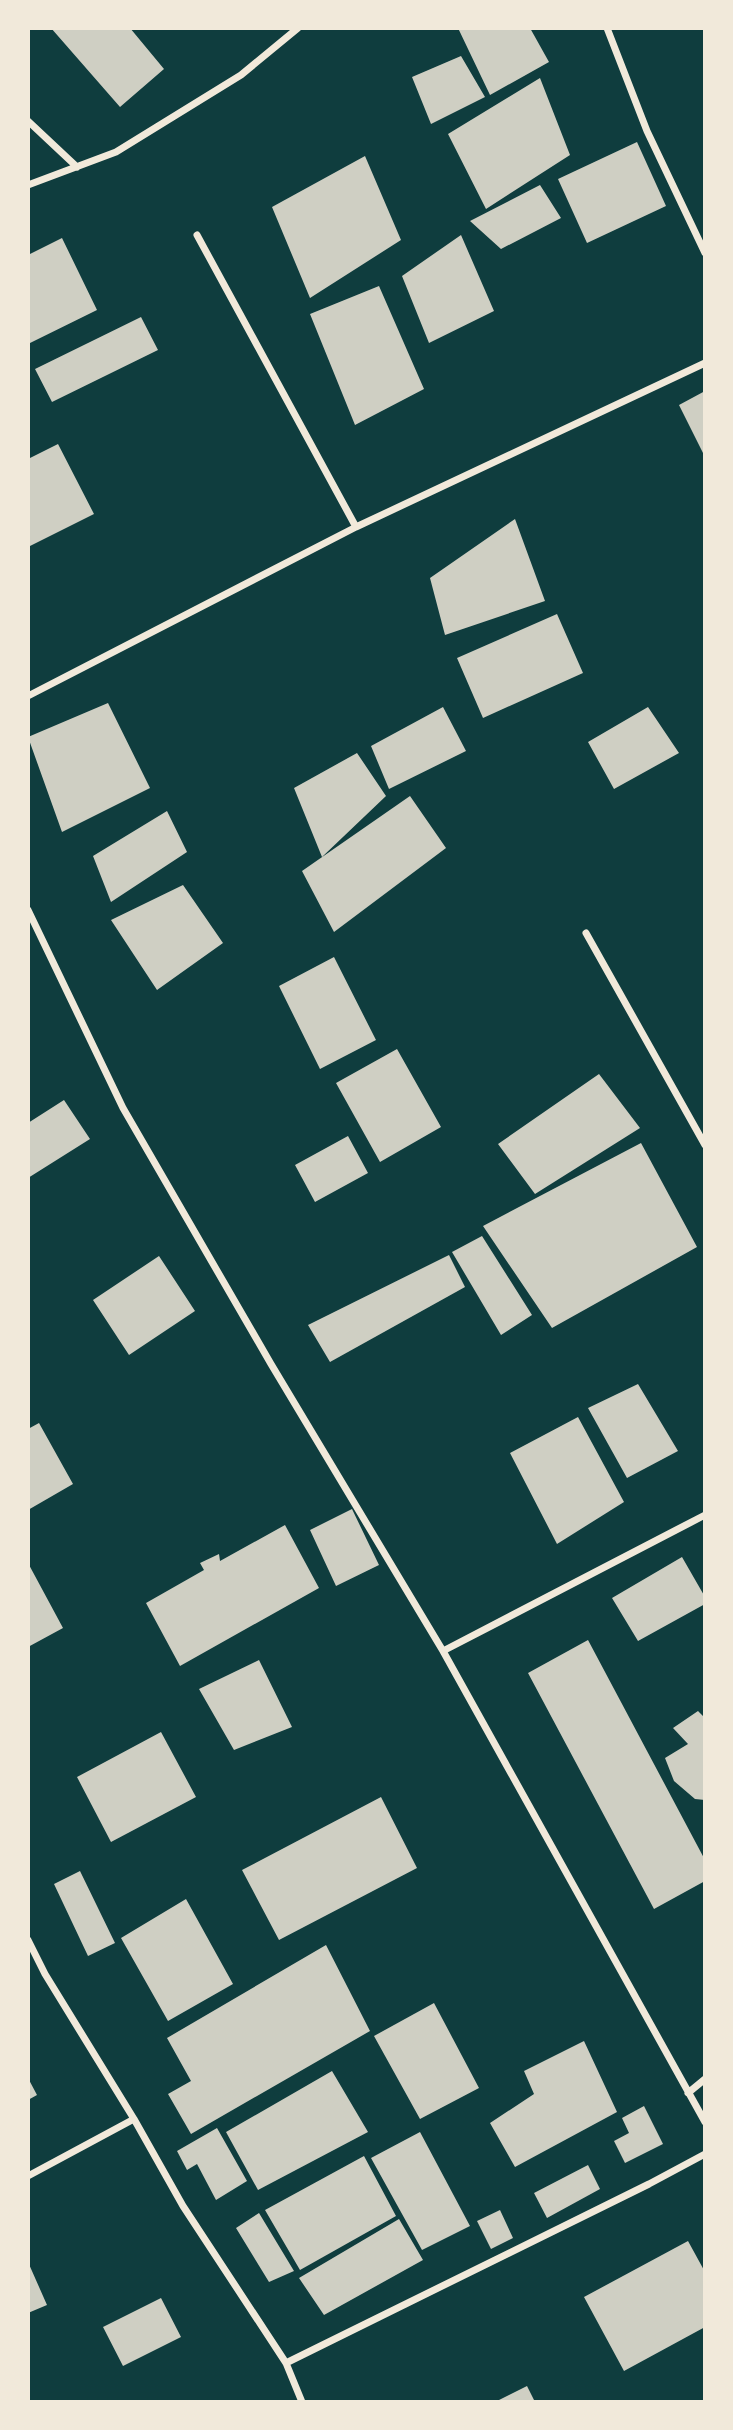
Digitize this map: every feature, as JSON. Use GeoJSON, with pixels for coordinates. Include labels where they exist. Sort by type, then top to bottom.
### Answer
{"type":"FeatureCollection","features":[{"type":"Feature","properties":{"kind":"street"},"geometry":{"type":"LineString","coordinates":[[28,185],[116,152],[241,75],[298,28]]}},
{"type":"Feature","properties":{"kind":"street"},"geometry":{"type":"LineString","coordinates":[[607,28],[647,131],[705,253]]}},
{"type":"Feature","properties":{"kind":"street"},"geometry":{"type":"LineString","coordinates":[[28,121],[77,167]]}},
{"type":"Feature","properties":{"kind":"street"},"geometry":{"type":"LineString","coordinates":[[197,235],[356,527]]}},
{"type":"Feature","properties":{"kind":"street"},"geometry":{"type":"LineString","coordinates":[[28,696],[356,527],[705,363]]}},
{"type":"Feature","properties":{"kind":"street"},"geometry":{"type":"LineString","coordinates":[[28,909],[122,1108],[443,1651],[705,2122]]}},
{"type":"Feature","properties":{"kind":"street"},"geometry":{"type":"LineString","coordinates":[[586,933],[705,1145]]}},
{"type":"Feature","properties":{"kind":"street"},"geometry":{"type":"LineString","coordinates":[[443,1651],[705,1514]]}},
{"type":"Feature","properties":{"kind":"street"},"geometry":{"type":"LineString","coordinates":[[28,1940],[45,1974],[134,2119],[183,2206],[286,2363],[302,2402]]}},
{"type":"Feature","properties":{"kind":"street"},"geometry":{"type":"LineString","coordinates":[[688,2093],[705,2080]]}},
{"type":"Feature","properties":{"kind":"street"},"geometry":{"type":"LineString","coordinates":[[28,2176],[134,2119]]}},
{"type":"Feature","properties":{"kind":"street"},"geometry":{"type":"LineString","coordinates":[[286,2363],[705,2154]]}},
{"type":"Feature","properties":{"kind":"building"},"geometry":{"type":"Polygon","coordinates":[[[51,28],[130,28],[164,69],[120,107],[51,28]]]}},
{"type":"Feature","properties":{"kind":"building"},"geometry":{"type":"Polygon","coordinates":[[[458,28],[530,28],[549,62],[490,95],[458,28]]]}},
{"type":"Feature","properties":{"kind":"building"},"geometry":{"type":"Polygon","coordinates":[[[461,56],[485,97],[431,124],[412,77],[461,56]]]}},
{"type":"Feature","properties":{"kind":"building"},"geometry":{"type":"Polygon","coordinates":[[[540,78],[570,155],[486,209],[448,134],[540,78]]]}},
{"type":"Feature","properties":{"kind":"building"},"geometry":{"type":"Polygon","coordinates":[[[637,142],[666,206],[587,243],[558,179],[637,142]]]}},
{"type":"Feature","properties":{"kind":"building"},"geometry":{"type":"Polygon","coordinates":[[[365,156],[401,240],[310,298],[272,207],[365,156]]]}},
{"type":"Feature","properties":{"kind":"building"},"geometry":{"type":"Polygon","coordinates":[[[540,185],[561,218],[501,249],[470,221],[540,185]]]}},
{"type":"Feature","properties":{"kind":"building"},"geometry":{"type":"Polygon","coordinates":[[[461,235],[494,311],[429,343],[402,276],[461,235]]]}},
{"type":"Feature","properties":{"kind":"building"},"geometry":{"type":"Polygon","coordinates":[[[62,238],[97,310],[28,344],[28,255],[62,238]]]}},
{"type":"Feature","properties":{"kind":"building"},"geometry":{"type":"Polygon","coordinates":[[[379,286],[424,389],[355,425],[310,314],[379,286]]]}},
{"type":"Feature","properties":{"kind":"building"},"geometry":{"type":"Polygon","coordinates":[[[141,317],[158,350],[52,402],[35,369],[141,317]]]}},
{"type":"Feature","properties":{"kind":"building"},"geometry":{"type":"Polygon","coordinates":[[[705,391],[705,457],[679,405],[705,391]]]}},
{"type":"Feature","properties":{"kind":"building"},"geometry":{"type":"Polygon","coordinates":[[[58,444],[94,514],[28,547],[28,459],[58,444]]]}},
{"type":"Feature","properties":{"kind":"building"},"geometry":{"type":"Polygon","coordinates":[[[515,519],[545,601],[445,635],[430,578],[515,519]]]}},
{"type":"Feature","properties":{"kind":"building"},"geometry":{"type":"Polygon","coordinates":[[[557,614],[583,673],[483,718],[457,658],[557,614]]]}},
{"type":"Feature","properties":{"kind":"building"},"geometry":{"type":"Polygon","coordinates":[[[108,703],[150,788],[62,832],[28,737],[108,703]]]}},
{"type":"Feature","properties":{"kind":"building"},"geometry":{"type":"Polygon","coordinates":[[[443,707],[466,751],[389,789],[371,746],[443,707]]]}},
{"type":"Feature","properties":{"kind":"building"},"geometry":{"type":"Polygon","coordinates":[[[648,707],[679,753],[614,789],[588,742],[648,707]]]}},
{"type":"Feature","properties":{"kind":"building"},"geometry":{"type":"Polygon","coordinates":[[[357,753],[386,796],[322,857],[294,788],[357,753]]]}},
{"type":"Feature","properties":{"kind":"building"},"geometry":{"type":"Polygon","coordinates":[[[410,796],[446,848],[334,932],[302,871],[410,796]]]}},
{"type":"Feature","properties":{"kind":"building"},"geometry":{"type":"Polygon","coordinates":[[[167,811],[187,852],[111,902],[93,856],[167,811]]]}},
{"type":"Feature","properties":{"kind":"building"},"geometry":{"type":"Polygon","coordinates":[[[183,885],[223,943],[157,990],[111,920],[183,885]]]}},
{"type":"Feature","properties":{"kind":"building"},"geometry":{"type":"Polygon","coordinates":[[[334,957],[376,1040],[320,1069],[279,986],[334,957]]]}},
{"type":"Feature","properties":{"kind":"building"},"geometry":{"type":"Polygon","coordinates":[[[397,1049],[441,1127],[380,1162],[336,1083],[397,1049]]]}},
{"type":"Feature","properties":{"kind":"building"},"geometry":{"type":"Polygon","coordinates":[[[599,1074],[640,1128],[535,1194],[498,1144],[599,1074]]]}},
{"type":"Feature","properties":{"kind":"building"},"geometry":{"type":"Polygon","coordinates":[[[64,1100],[90,1139],[28,1178],[28,1123],[64,1100]]]}},
{"type":"Feature","properties":{"kind":"building"},"geometry":{"type":"Polygon","coordinates":[[[348,1136],[368,1173],[315,1202],[295,1165],[348,1136]]]}},
{"type":"Feature","properties":{"kind":"building"},"geometry":{"type":"Polygon","coordinates":[[[641,1143],[697,1247],[552,1328],[483,1226],[641,1143]]]}},
{"type":"Feature","properties":{"kind":"building"},"geometry":{"type":"Polygon","coordinates":[[[482,1236],[532,1315],[501,1335],[452,1252],[482,1236]]]}},
{"type":"Feature","properties":{"kind":"building"},"geometry":{"type":"Polygon","coordinates":[[[449,1255],[465,1287],[330,1362],[308,1325],[449,1255]]]}},
{"type":"Feature","properties":{"kind":"building"},"geometry":{"type":"Polygon","coordinates":[[[159,1256],[195,1311],[129,1355],[93,1300],[159,1256]]]}},
{"type":"Feature","properties":{"kind":"building"},"geometry":{"type":"Polygon","coordinates":[[[638,1384],[678,1451],[627,1478],[588,1408],[638,1384]]]}},
{"type":"Feature","properties":{"kind":"building"},"geometry":{"type":"Polygon","coordinates":[[[578,1417],[624,1502],[557,1544],[510,1453],[578,1417]]]}},
{"type":"Feature","properties":{"kind":"building"},"geometry":{"type":"Polygon","coordinates":[[[39,1423],[73,1484],[28,1510],[28,1429],[39,1423]]]}},
{"type":"Feature","properties":{"kind":"building"},"geometry":{"type":"Polygon","coordinates":[[[352,1509],[379,1565],[336,1586],[310,1530],[352,1509]]]}},
{"type":"Feature","properties":{"kind":"building"},"geometry":{"type":"Polygon","coordinates":[[[285,1525],[319,1588],[180,1666],[146,1603],[204,1570],[200,1563],[219,1554],[220,1561],[285,1525]]]}},
{"type":"Feature","properties":{"kind":"building"},"geometry":{"type":"Polygon","coordinates":[[[682,1557],[705,1597],[705,1604],[638,1641],[612,1598],[682,1557]]]}},
{"type":"Feature","properties":{"kind":"building"},"geometry":{"type":"Polygon","coordinates":[[[28,1563],[63,1628],[28,1647],[28,1563]]]}},
{"type":"Feature","properties":{"kind":"building"},"geometry":{"type":"Polygon","coordinates":[[[588,1640],[705,1860],[705,1881],[654,1909],[528,1673],[588,1640]]]}},
{"type":"Feature","properties":{"kind":"building"},"geometry":{"type":"Polygon","coordinates":[[[259,1660],[292,1727],[234,1750],[199,1689],[259,1660]]]}},
{"type":"Feature","properties":{"kind":"building"},"geometry":{"type":"Polygon","coordinates":[[[698,1711],[705,1718],[705,1800],[695,1799],[674,1781],[665,1758],[688,1744],[673,1728],[698,1711]]]}},
{"type":"Feature","properties":{"kind":"building"},"geometry":{"type":"Polygon","coordinates":[[[161,1732],[196,1797],[111,1842],[77,1777],[161,1732]]]}},
{"type":"Feature","properties":{"kind":"building"},"geometry":{"type":"Polygon","coordinates":[[[381,1797],[417,1868],[279,1940],[242,1870],[381,1797]]]}},
{"type":"Feature","properties":{"kind":"building"},"geometry":{"type":"Polygon","coordinates":[[[80,1871],[115,1943],[88,1956],[54,1884],[80,1871]]]}},
{"type":"Feature","properties":{"kind":"building"},"geometry":{"type":"Polygon","coordinates":[[[186,1899],[233,1984],[168,2021],[121,1938],[186,1899]]]}},
{"type":"Feature","properties":{"kind":"building"},"geometry":{"type":"Polygon","coordinates":[[[326,1945],[370,2031],[191,2134],[168,2094],[191,2081],[167,2038],[326,1945]]]}},
{"type":"Feature","properties":{"kind":"building"},"geometry":{"type":"Polygon","coordinates":[[[434,2003],[479,2088],[420,2119],[374,2036],[434,2003]]]}},
{"type":"Feature","properties":{"kind":"building"},"geometry":{"type":"Polygon","coordinates":[[[584,2041],[617,2112],[515,2167],[490,2123],[534,2094],[524,2071],[584,2041]]]}},
{"type":"Feature","properties":{"kind":"building"},"geometry":{"type":"Polygon","coordinates":[[[332,2071],[368,2132],[258,2190],[226,2132],[332,2071]]]}},
{"type":"Feature","properties":{"kind":"building"},"geometry":{"type":"Polygon","coordinates":[[[28,2078],[37,2095],[28,2100],[28,2078]]]}},
{"type":"Feature","properties":{"kind":"building"},"geometry":{"type":"Polygon","coordinates":[[[644,2106],[663,2144],[625,2163],[614,2141],[629,2133],[622,2118],[644,2106]]]}},
{"type":"Feature","properties":{"kind":"building"},"geometry":{"type":"Polygon","coordinates":[[[217,2128],[247,2181],[216,2200],[197,2164],[187,2170],[177,2151],[217,2128]]]}},
{"type":"Feature","properties":{"kind":"building"},"geometry":{"type":"Polygon","coordinates":[[[420,2132],[470,2226],[422,2250],[371,2158],[420,2132]]]}},
{"type":"Feature","properties":{"kind":"building"},"geometry":{"type":"Polygon","coordinates":[[[364,2156],[396,2216],[300,2270],[265,2210],[364,2156]]]}},
{"type":"Feature","properties":{"kind":"building"},"geometry":{"type":"Polygon","coordinates":[[[588,2165],[600,2189],[547,2218],[534,2193],[588,2165]]]}},
{"type":"Feature","properties":{"kind":"building"},"geometry":{"type":"Polygon","coordinates":[[[500,2210],[513,2238],[491,2249],[477,2221],[500,2210]]]}},
{"type":"Feature","properties":{"kind":"building"},"geometry":{"type":"Polygon","coordinates":[[[259,2213],[294,2271],[269,2282],[236,2228],[259,2213]]]}},
{"type":"Feature","properties":{"kind":"building"},"geometry":{"type":"Polygon","coordinates":[[[399,2219],[423,2260],[324,2315],[299,2278],[399,2219]]]}},
{"type":"Feature","properties":{"kind":"building"},"geometry":{"type":"Polygon","coordinates":[[[688,2241],[705,2272],[705,2327],[624,2371],[584,2297],[688,2241]]]}},
{"type":"Feature","properties":{"kind":"building"},"geometry":{"type":"Polygon","coordinates":[[[28,2262],[47,2305],[28,2313],[28,2262]]]}},
{"type":"Feature","properties":{"kind":"building"},"geometry":{"type":"Polygon","coordinates":[[[161,2298],[181,2337],[123,2366],[103,2327],[161,2298]]]}},
{"type":"Feature","properties":{"kind":"building"},"geometry":{"type":"Polygon","coordinates":[[[527,2386],[535,2402],[495,2402],[527,2386]]]}}]}
